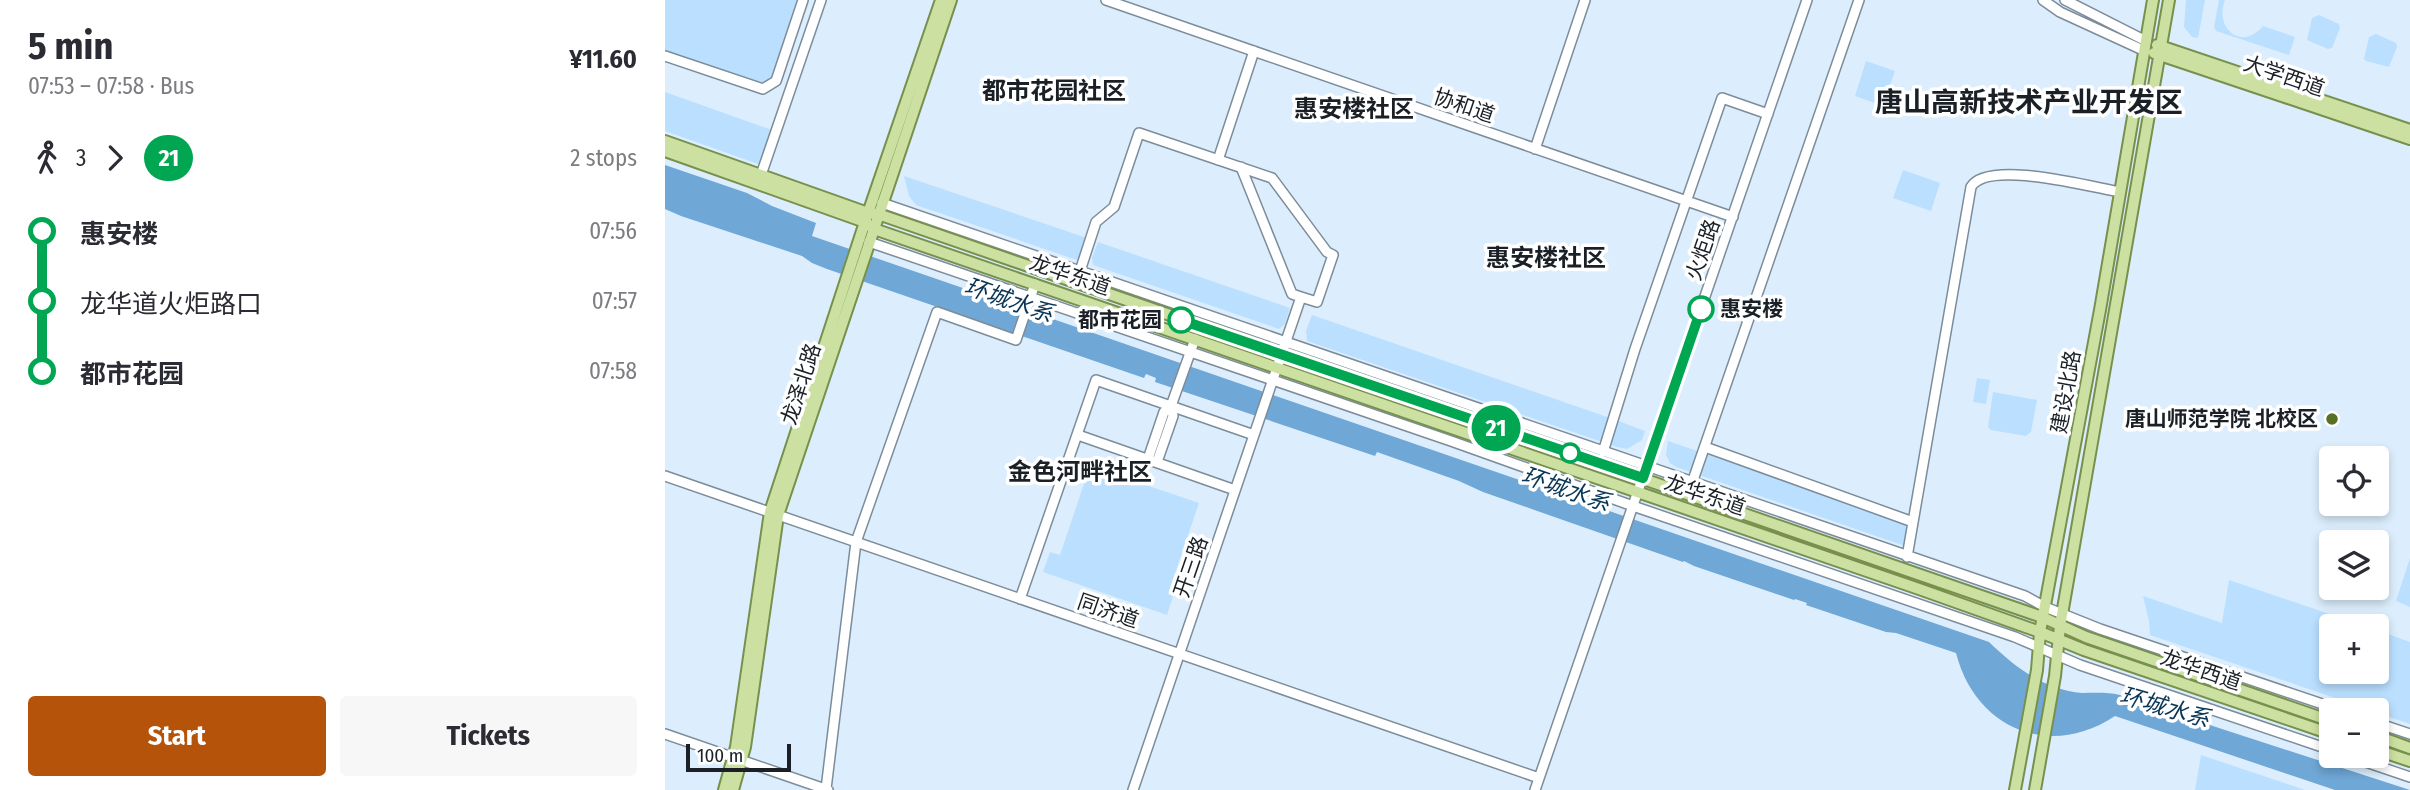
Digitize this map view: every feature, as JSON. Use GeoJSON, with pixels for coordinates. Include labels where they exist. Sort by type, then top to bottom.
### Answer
{"type":"FeatureCollection","features":[{"type":"Feature","properties":{"kind":"main road","name":"龙泽北路"},"geometry":{"type":"LineString","coordinates":[[733,790],[774,513],[864,247],[941,0]]}},
{"type":"Feature","properties":{"kind":"main road","name":"龙泽北路"},"geometry":{"type":"LineString","coordinates":[[874,216],[951,0]]}},
{"type":"Feature","properties":{"kind":"main road","name":"建设北路"},"geometry":{"type":"LineString","coordinates":[[2015,790],[2037,670],[2040,632],[2153,0]]}},
{"type":"Feature","properties":{"kind":"main road","name":"建设北路"},"geometry":{"type":"LineString","coordinates":[[2035,790],[2055,676],[2061,620],[2169,0]]}},
{"type":"Feature","properties":{"kind":"main road","name":"大学西道"},"geometry":{"type":"LineString","coordinates":[[2145,46],[2410,130]]}},
{"type":"Feature","properties":{"kind":"main road","name":"大学西道"},"geometry":{"type":"LineString","coordinates":[[2161,51],[2410,139]]}},
{"type":"Feature","properties":{"kind":"main road","name":"龙华东道"},"geometry":{"type":"LineString","coordinates":[[665,141],[874,216],[1282,355],[1645,472],[2061,620]]}},
{"type":"Feature","properties":{"kind":"main road","name":"龙华东道"},"geometry":{"type":"LineString","coordinates":[[665,151],[874,216],[1035,284],[2040,632],[2058,641]]}},
{"type":"Feature","properties":{"kind":"main road","name":"龙华西道"},"geometry":{"type":"LineString","coordinates":[[2061,620],[2086,637],[2319,717]]}},
{"type":"Feature","properties":{"kind":"main road","name":"龙华西道"},"geometry":{"type":"LineString","coordinates":[[2058,641],[2319,730]]}},
{"type":"Feature","properties":{"kind":"main road"},"geometry":{"type":"LineString","coordinates":[[2389,740],[2410,748]]}},
{"type":"Feature","properties":{"kind":"main road"},"geometry":{"type":"LineString","coordinates":[[2389,754],[2410,761]]}},
{"type":"Feature","properties":{"kind":"main road","name":"龙泽北路"},"geometry":{"type":"LineString","coordinates":[[724,790],[738,759]]}},
{"type":"Feature","properties":{"kind":"street"},"geometry":{"type":"LineString","coordinates":[[665,56],[762,89],[776,81],[803,0]]}},
{"type":"Feature","properties":{"kind":"street"},"geometry":{"type":"LineString","coordinates":[[761,175],[821,0]]}},
{"type":"Feature","properties":{"kind":"street","name":"协和道"},"geometry":{"type":"LineString","coordinates":[[1106,0],[1733,217]]}},
{"type":"Feature","properties":{"kind":"street"},"geometry":{"type":"LineString","coordinates":[[1535,149],[1585,0]]}},
{"type":"Feature","properties":{"kind":"street","name":"火炬路"},"geometry":{"type":"LineString","coordinates":[[1535,790],[1807,0]]}},
{"type":"Feature","properties":{"kind":"street"},"geometry":{"type":"LineString","coordinates":[[1692,483],[1859,0]]}},
{"type":"Feature","properties":{"kind":"street"},"geometry":{"type":"LineString","coordinates":[[2043,0],[2060,12],[2145,46]]}},
{"type":"Feature","properties":{"kind":"street"},"geometry":{"type":"LineString","coordinates":[[2065,0],[2145,46]]}},
{"type":"Feature","properties":{"kind":"street"},"geometry":{"type":"LineString","coordinates":[[1218,160],[1254,51]]}},
{"type":"Feature","properties":{"kind":"street"},"geometry":{"type":"LineString","coordinates":[[1603,452],[1615,418],[1614,412],[1623,382],[1722,98],[1768,114]]}},
{"type":"Feature","properties":{"kind":"street"},"geometry":{"type":"LineString","coordinates":[[1080,271],[1096,222],[1114,207],[1139,133],[1241,167],[1272,178],[1327,252],[1333,255],[1317,302],[1292,294],[1241,167]]}},
{"type":"Feature","properties":{"kind":"street"},"geometry":{"type":"LineString","coordinates":[[1907,557],[1974,180],[2015,174],[2120,192]]}},
{"type":"Feature","properties":{"kind":"street"},"geometry":{"type":"LineString","coordinates":[[874,216],[1080,271],[1603,452],[1645,472],[1692,483],[2025,596],[2044,612]]}},
{"type":"Feature","properties":{"kind":"street"},"geometry":{"type":"LineString","coordinates":[[864,247],[1271,386],[1439,437],[1631,511],[2038,647],[2080,665],[2319,746]]}},
{"type":"Feature","properties":{"kind":"street"},"geometry":{"type":"LineString","coordinates":[[665,734],[827,790],[856,542],[937,312],[1016,340],[1035,284]]}},
{"type":"Feature","properties":{"kind":"street","name":"开三路"},"geometry":{"type":"LineString","coordinates":[[1133,790],[1301,297]]}},
{"type":"Feature","properties":{"kind":"street"},"geometry":{"type":"LineString","coordinates":[[1152,461],[1164,412],[1172,402],[1195,339]]}},
{"type":"Feature","properties":{"kind":"street"},"geometry":{"type":"LineString","coordinates":[[1020,599],[1096,380],[1172,402],[1254,435]]}},
{"type":"Feature","properties":{"kind":"street"},"geometry":{"type":"LineString","coordinates":[[1078,435],[1235,490]]}},
{"type":"Feature","properties":{"kind":"street"},"geometry":{"type":"LineString","coordinates":[[1705,447],[1913,522]]}},
{"type":"Feature","properties":{"kind":"street","name":"同济道"},"geometry":{"type":"LineString","coordinates":[[665,476],[1539,778]]}},
{"type":"Feature","properties":{"kind":"street"},"geometry":{"type":"LineString","coordinates":[[2061,620],[2319,703]]}},
{"type":"Feature","properties":{"kind":"street"},"geometry":{"type":"LineString","coordinates":[[2389,727],[2410,734]]}},
{"type":"Feature","properties":{"kind":"street"},"geometry":{"type":"LineString","coordinates":[[2383,768],[2410,777]]}},
{"type":"Feature","properties":{"kind":"shaded area"},"geometry":{"type":"Polygon","coordinates":[[[665,0],[798,0],[773,79],[762,84],[665,51],[665,0]]]}},
{"type":"Feature","properties":{"kind":"shaded area"},"geometry":{"type":"Polygon","coordinates":[[[2186,0],[2205,0],[2198,38],[2192,37],[2184,27],[2186,0]]]}},
{"type":"Feature","properties":{"kind":"shaded area"},"geometry":{"type":"Polygon","coordinates":[[[2219,0],[2225,0],[2223,20],[2232,33],[2238,37],[2246,37],[2263,26],[2295,37],[2289,55],[2216,31],[2214,27],[2219,0]]]}},
{"type":"Feature","properties":{"kind":"shaded area"},"geometry":{"type":"Polygon","coordinates":[[[2319,15],[2339,24],[2332,48],[2328,49],[2307,40],[2312,18],[2319,15]]]}},
{"type":"Feature","properties":{"kind":"shaded area"},"geometry":{"type":"Polygon","coordinates":[[[2376,34],[2396,43],[2389,67],[2364,59],[2369,37],[2376,34]]]}},
{"type":"Feature","properties":{"kind":"shaded area"},"geometry":{"type":"Polygon","coordinates":[[[1866,61],[1895,71],[1883,106],[1855,96],[1866,61]]]}},
{"type":"Feature","properties":{"kind":"shaded area"},"geometry":{"type":"Polygon","coordinates":[[[665,92],[772,130],[761,165],[665,131],[665,92]]]}},
{"type":"Feature","properties":{"kind":"shaded area"},"geometry":{"type":"Polygon","coordinates":[[[665,165],[747,193],[816,223],[812,236],[1989,642],[2031,676],[2055,687],[2082,693],[2120,695],[2153,709],[2319,760],[2319,768],[2342,768],[2410,790],[2335,790],[2115,716],[2090,729],[2065,735],[2041,735],[2018,729],[1997,717],[1980,701],[1966,679],[1956,653],[1806,605],[1807,603],[1483,492],[1377,452],[1375,456],[1155,382],[1156,378],[1146,374],[1144,378],[827,269],[802,256],[665,209],[665,165]]]}},
{"type":"Feature","properties":{"kind":"shaded area"},"geometry":{"type":"Polygon","coordinates":[[[1903,170],[1940,183],[1931,211],[1893,198],[1903,170]]]}},
{"type":"Feature","properties":{"kind":"shaded area"},"geometry":{"type":"Polygon","coordinates":[[[904,176],[1090,239],[1084,256],[1077,260],[916,205],[909,196],[904,176]]]}},
{"type":"Feature","properties":{"kind":"shaded area"},"geometry":{"type":"Polygon","coordinates":[[[1098,242],[1290,308],[1285,324],[1279,329],[1093,265],[1092,258],[1098,242]]]}},
{"type":"Feature","properties":{"kind":"shaded area"},"geometry":{"type":"Polygon","coordinates":[[[1312,315],[1645,431],[1642,440],[1627,449],[1617,447],[1307,341],[1306,331],[1312,315]]]}},
{"type":"Feature","properties":{"kind":"shaded area"},"geometry":{"type":"Polygon","coordinates":[[[1977,378],[1990,380],[1986,404],[1973,402],[1977,378]]]}},
{"type":"Feature","properties":{"kind":"shaded area"},"geometry":{"type":"Polygon","coordinates":[[[1993,392],[2037,400],[2031,432],[2026,436],[1991,430],[1988,427],[1993,392]]]}},
{"type":"Feature","properties":{"kind":"shaded area"},"geometry":{"type":"Polygon","coordinates":[[[1668,441],[1909,524],[1905,546],[1676,467],[1666,455],[1668,441]]]}},
{"type":"Feature","properties":{"kind":"shaded area"},"geometry":{"type":"Polygon","coordinates":[[[1090,466],[1199,503],[1168,594],[1173,596],[1167,615],[1043,572],[1050,552],[1060,555],[1090,466]]]}},
{"type":"Feature","properties":{"kind":"shaded area"},"geometry":{"type":"Polygon","coordinates":[[[2410,558],[2410,607],[2396,601],[2410,558]]]}},
{"type":"Feature","properties":{"kind":"shaded area"},"geometry":{"type":"Polygon","coordinates":[[[2229,580],[2330,614],[2319,614],[2319,684],[2389,684],[2389,634],[2410,642],[2410,724],[2389,717],[2389,698],[2335,698],[2150,635],[2143,596],[2222,623],[2229,580]]]}},
{"type":"Feature","properties":{"kind":"shaded area"},"geometry":{"type":"Polygon","coordinates":[[[2201,755],[2305,790],[2195,790],[2201,755]]]}},
{"type":"Feature","properties":{"kind":"bus line","name":"21"},"geometry":{"type":"LineString","coordinates":[[1181,320],[1643,478],[1701,309]]}},
{"type":"Feature","properties":{"kind":"place","name":"惠安楼"},"geometry":{"type":"Point","coordinates":[1701,309]}},
{"type":"Feature","properties":{"kind":"place","name":"都市花园"},"geometry":{"type":"Point","coordinates":[1181,320]}},
{"type":"Feature","properties":{"kind":"place","name":"唐山师范学院 北校区"},"geometry":{"type":"Point","coordinates":[2332,419]}},
{"type":"Feature","properties":{"kind":"district","name":"都市花园社区"},"geometry":{"type":"Point","coordinates":[1054,91]}},
{"type":"Feature","properties":{"kind":"district","name":"唐山高新技术产业开发区"},"geometry":{"type":"Point","coordinates":[2029,102]}},
{"type":"Feature","properties":{"kind":"district","name":"惠安楼社区"},"geometry":{"type":"Point","coordinates":[1354,109]}},
{"type":"Feature","properties":{"kind":"district","name":"惠安楼社区"},"geometry":{"type":"Point","coordinates":[1546,258]}},
{"type":"Feature","properties":{"kind":"district","name":"金色河畔社区"},"geometry":{"type":"Point","coordinates":[1080,472]}},
{"type":"Feature","properties":{"kind":"water label","name":"环城水系"},"geometry":{"type":"Point","coordinates":[1009,300]}},
{"type":"Feature","properties":{"kind":"water label","name":"环城水系"},"geometry":{"type":"Point","coordinates":[1566,489]}},
{"type":"Feature","properties":{"kind":"water label","name":"环城水系"},"geometry":{"type":"Point","coordinates":[2165,707]}}]}
